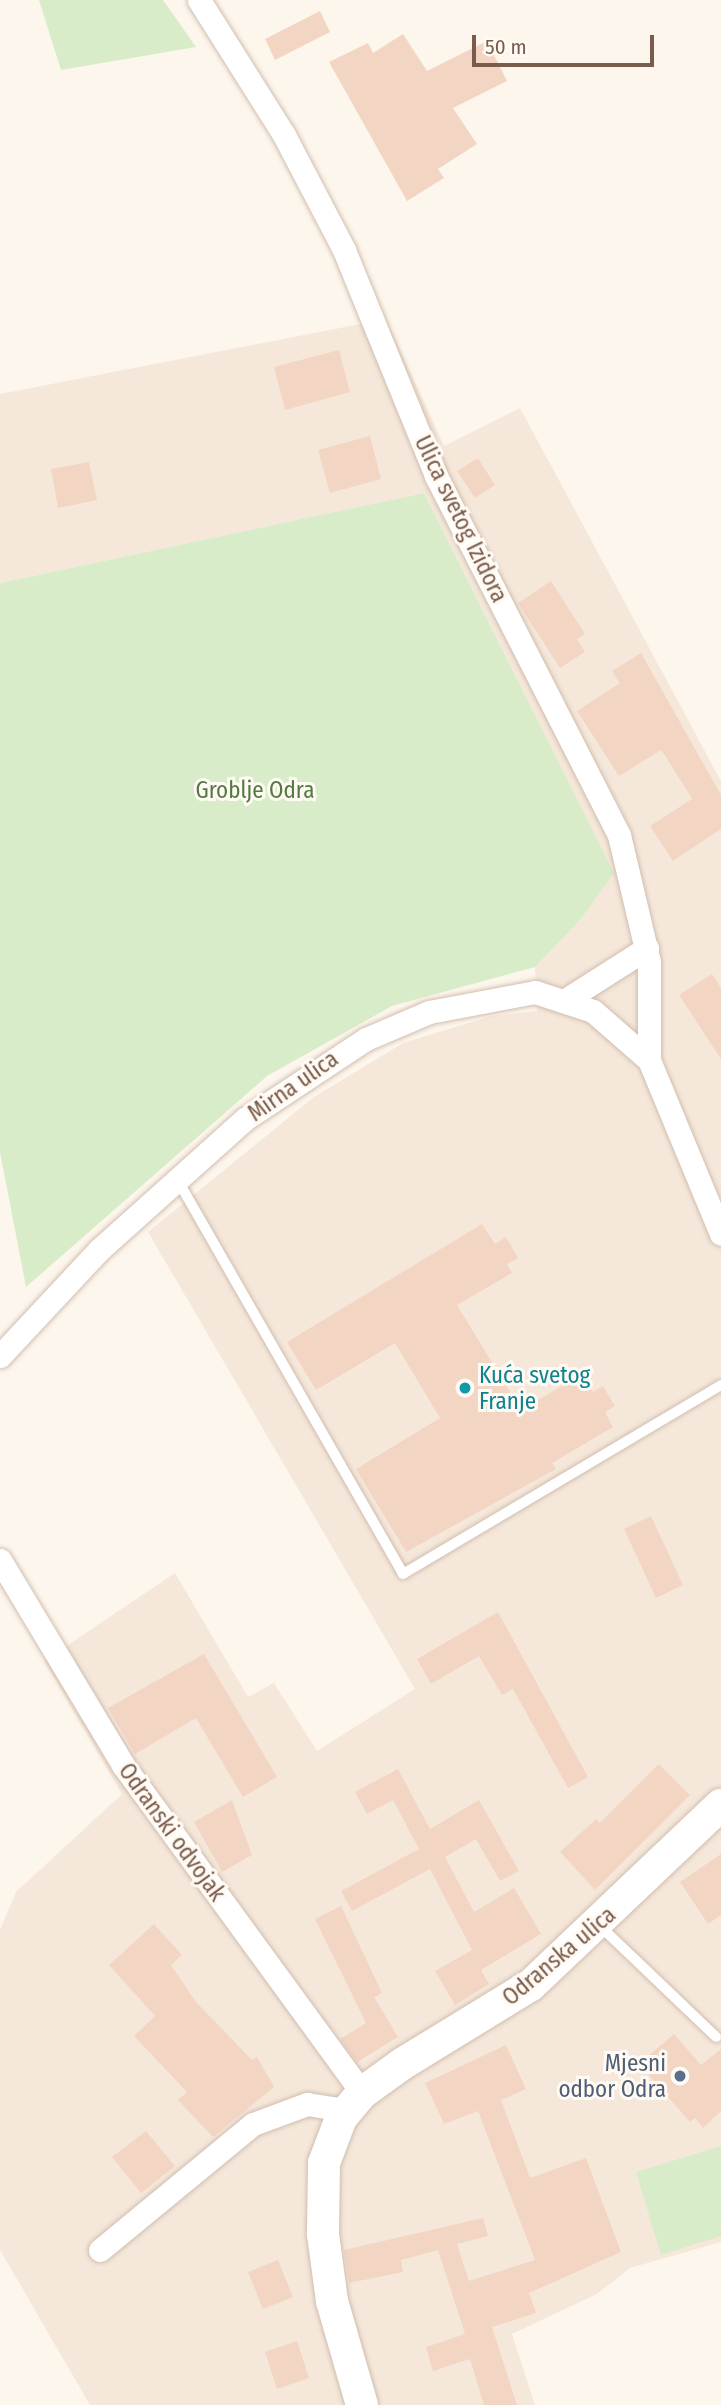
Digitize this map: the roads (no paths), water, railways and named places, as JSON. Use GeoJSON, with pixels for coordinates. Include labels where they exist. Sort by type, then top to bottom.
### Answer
{"type":"FeatureCollection","features":[{"type":"Feature","properties":{"kind":"street","name":"Ulica svetog Izidora"},"geometry":{"type":"LineString","coordinates":[[199,0],[284,135],[344,250],[436,476],[619,835],[647,948],[649,1060]]}},
{"type":"Feature","properties":{"kind":"street"},"geometry":{"type":"LineString","coordinates":[[566,999],[647,948]]}},
{"type":"Feature","properties":{"kind":"street","name":"Mirna ulica"},"geometry":{"type":"LineString","coordinates":[[0,1356],[177,1179],[288,1085],[366,1039],[429,1012],[490,998],[535,992],[566,999],[620,1030],[649,1060]]}},
{"type":"Feature","properties":{"kind":"street"},"geometry":{"type":"LineString","coordinates":[[649,1060],[662,1101],[721,1234]]}},
{"type":"Feature","properties":{"kind":"street","name":"Odranski odvojak"},"geometry":{"type":"LineString","coordinates":[[0,1560],[123,1765],[354,2101]]}},
{"type":"Feature","properties":{"kind":"street","name":"Odranska ulica"},"geometry":{"type":"LineString","coordinates":[[354,2101],[520,1993],[599,1925],[721,1805]]}},
{"type":"Feature","properties":{"kind":"street"},"geometry":{"type":"LineString","coordinates":[[100,2250],[253,2124],[307,2104],[354,2101],[324,2164],[323,2234],[332,2301],[362,2405]]}},
{"type":"Feature","properties":{"kind":"lane"},"geometry":{"type":"LineString","coordinates":[[177,1179],[403,1574],[721,1385]]}},
{"type":"Feature","properties":{"kind":"lane"},"geometry":{"type":"LineString","coordinates":[[599,1925],[716,2037]]}},
{"type":"Feature","properties":{"kind":"place","name":"Kuća svetog Franje"},"geometry":{"type":"Point","coordinates":[465,1388]}},
{"type":"Feature","properties":{"kind":"place","name":"Mjesni odbor Odra"},"geometry":{"type":"Point","coordinates":[680,2076]}},
{"type":"Feature","properties":{"kind":"park label","name":"Groblje Odra"},"geometry":{"type":"Point","coordinates":[255,790]}}]}
